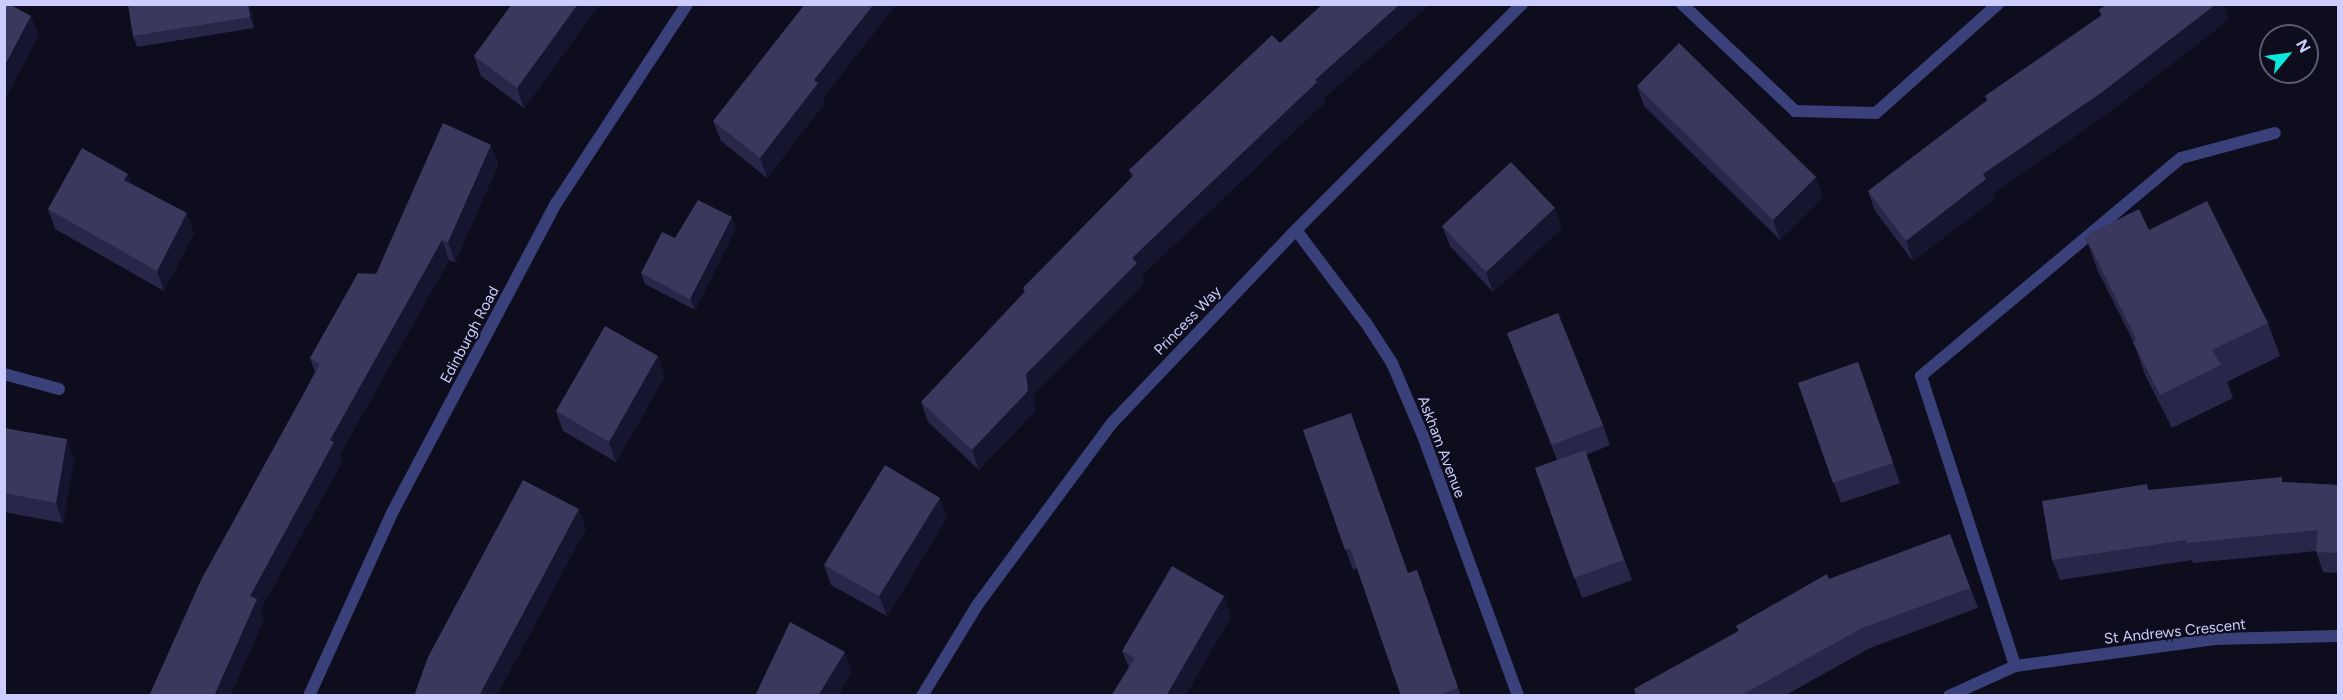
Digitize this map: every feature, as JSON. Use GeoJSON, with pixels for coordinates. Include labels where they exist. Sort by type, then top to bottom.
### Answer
{"type":"FeatureCollection","features":[{"type":"Feature","properties":{"kind":"street","name":"Edinburgh Road"},"geometry":{"type":"LineString","coordinates":[[309,696],[392,513],[558,202],[687,4]]}},
{"type":"Feature","properties":{"kind":"street","name":"Princess Way"},"geometry":{"type":"LineString","coordinates":[[922,696],[978,604],[1112,423],[1296,230],[1522,4]]}},
{"type":"Feature","properties":{"kind":"street"},"geometry":{"type":"LineString","coordinates":[[1682,4],[1795,111],[1876,113],[1998,4]]}},
{"type":"Feature","properties":{"kind":"street"},"geometry":{"type":"LineString","coordinates":[[2015,666],[1921,376],[2181,158],[2275,133]]}},
{"type":"Feature","properties":{"kind":"street","name":"Askham Avenue"},"geometry":{"type":"LineString","coordinates":[[1296,230],[1368,326],[1392,363],[1423,436],[1518,696]]}},
{"type":"Feature","properties":{"kind":"street"},"geometry":{"type":"LineString","coordinates":[[4,374],[59,389]]}},
{"type":"Feature","properties":{"kind":"street","name":"St Andrews Crescent"},"geometry":{"type":"LineString","coordinates":[[1949,696],[2015,666],[2215,639],[2338,636]]}},
{"type":"Feature","properties":{"kind":"building"},"geometry":{"type":"Polygon","coordinates":[[[4,4],[9,4],[31,16],[4,67],[4,4]]]}},
{"type":"Feature","properties":{"kind":"building"},"geometry":{"type":"Polygon","coordinates":[[[128,4],[248,4],[250,17],[133,36],[128,4]]]}},
{"type":"Feature","properties":{"kind":"building"},"geometry":{"type":"Polygon","coordinates":[[[512,4],[578,4],[517,88],[474,56],[512,4]]]}},
{"type":"Feature","properties":{"kind":"building"},"geometry":{"type":"Polygon","coordinates":[[[805,4],[874,4],[814,80],[818,83],[760,158],[713,121],[805,4]]]}},
{"type":"Feature","properties":{"kind":"building"},"geometry":{"type":"Polygon","coordinates":[[[1323,4],[1400,4],[1315,80],[1317,82],[1132,258],[1137,263],[1026,374],[1028,391],[972,450],[921,402],[1026,291],[1023,288],[1134,175],[1129,170],[1272,35],[1280,43],[1323,4]]]}},
{"type":"Feature","properties":{"kind":"building"},"geometry":{"type":"Polygon","coordinates":[[[2107,4],[2216,4],[2101,93],[1983,174],[1986,179],[1906,241],[1868,191],[1988,100],[1985,96],[2102,15],[2099,10],[2107,4]]]}},
{"type":"Feature","properties":{"kind":"building"},"geometry":{"type":"Polygon","coordinates":[[[1679,43],[1816,177],[1773,220],[1637,86],[1679,43]]]}},
{"type":"Feature","properties":{"kind":"building"},"geometry":{"type":"Polygon","coordinates":[[[443,123],[491,145],[448,242],[442,240],[330,440],[334,442],[250,596],[257,599],[214,696],[149,696],[201,580],[320,364],[310,358],[358,273],[376,274],[443,123]]]}},
{"type":"Feature","properties":{"kind":"building"},"geometry":{"type":"Polygon","coordinates":[[[82,148],[128,174],[124,180],[187,213],[157,271],[48,209],[82,148]]]}},
{"type":"Feature","properties":{"kind":"building"},"geometry":{"type":"Polygon","coordinates":[[[1511,162],[1555,208],[1486,272],[1442,226],[1511,162]]]}},
{"type":"Feature","properties":{"kind":"building"},"geometry":{"type":"Polygon","coordinates":[[[698,200],[732,217],[690,299],[641,273],[662,232],[675,238],[698,200]]]}},
{"type":"Feature","properties":{"kind":"building"},"geometry":{"type":"Polygon","coordinates":[[[2207,201],[2268,323],[2212,350],[2221,365],[2160,395],[2133,342],[2137,340],[2085,236],[2139,209],[2149,230],[2207,201]]]}},
{"type":"Feature","properties":{"kind":"building"},"geometry":{"type":"Polygon","coordinates":[[[1558,313],[1603,425],[1552,445],[1507,333],[1558,313]]]}},
{"type":"Feature","properties":{"kind":"building"},"geometry":{"type":"Polygon","coordinates":[[[605,326],[658,356],[609,442],[556,411],[605,326]]]}},
{"type":"Feature","properties":{"kind":"building"},"geometry":{"type":"Polygon","coordinates":[[[1858,362],[1893,463],[1833,483],[1798,383],[1858,362]]]}},
{"type":"Feature","properties":{"kind":"building"},"geometry":{"type":"Polygon","coordinates":[[[1351,413],[1408,573],[1417,570],[1458,688],[1436,696],[1401,696],[1350,548],[1345,550],[1303,430],[1351,413]]]}},
{"type":"Feature","properties":{"kind":"building"},"geometry":{"type":"Polygon","coordinates":[[[4,428],[67,439],[56,503],[4,493],[4,428]]]}},
{"type":"Feature","properties":{"kind":"building"},"geometry":{"type":"Polygon","coordinates":[[[1585,450],[1624,560],[1574,578],[1535,468],[1585,450]]]}},
{"type":"Feature","properties":{"kind":"building"},"geometry":{"type":"Polygon","coordinates":[[[885,465],[940,498],[879,596],[824,565],[885,465]]]}},
{"type":"Feature","properties":{"kind":"building"},"geometry":{"type":"Polygon","coordinates":[[[2282,477],[2282,482],[2338,485],[2338,553],[2316,552],[2318,530],[2186,543],[2186,540],[2052,560],[2042,501],[2147,484],[2148,490],[2282,477]]]}},
{"type":"Feature","properties":{"kind":"building"},"geometry":{"type":"Polygon","coordinates":[[[523,480],[579,509],[479,696],[414,696],[428,657],[523,480]]]}},
{"type":"Feature","properties":{"kind":"building"},"geometry":{"type":"Polygon","coordinates":[[[1950,534],[1970,588],[1862,628],[1740,696],[1637,696],[1634,689],[1739,631],[1736,626],[1827,574],[1829,579],[1950,534]]]}},
{"type":"Feature","properties":{"kind":"building"},"geometry":{"type":"Polygon","coordinates":[[[1172,566],[1224,596],[1166,696],[1111,696],[1135,658],[1122,651],[1172,566]]]}},
{"type":"Feature","properties":{"kind":"building"},"geometry":{"type":"Polygon","coordinates":[[[790,622],[845,652],[818,696],[755,696],[790,622]]]}}]}
